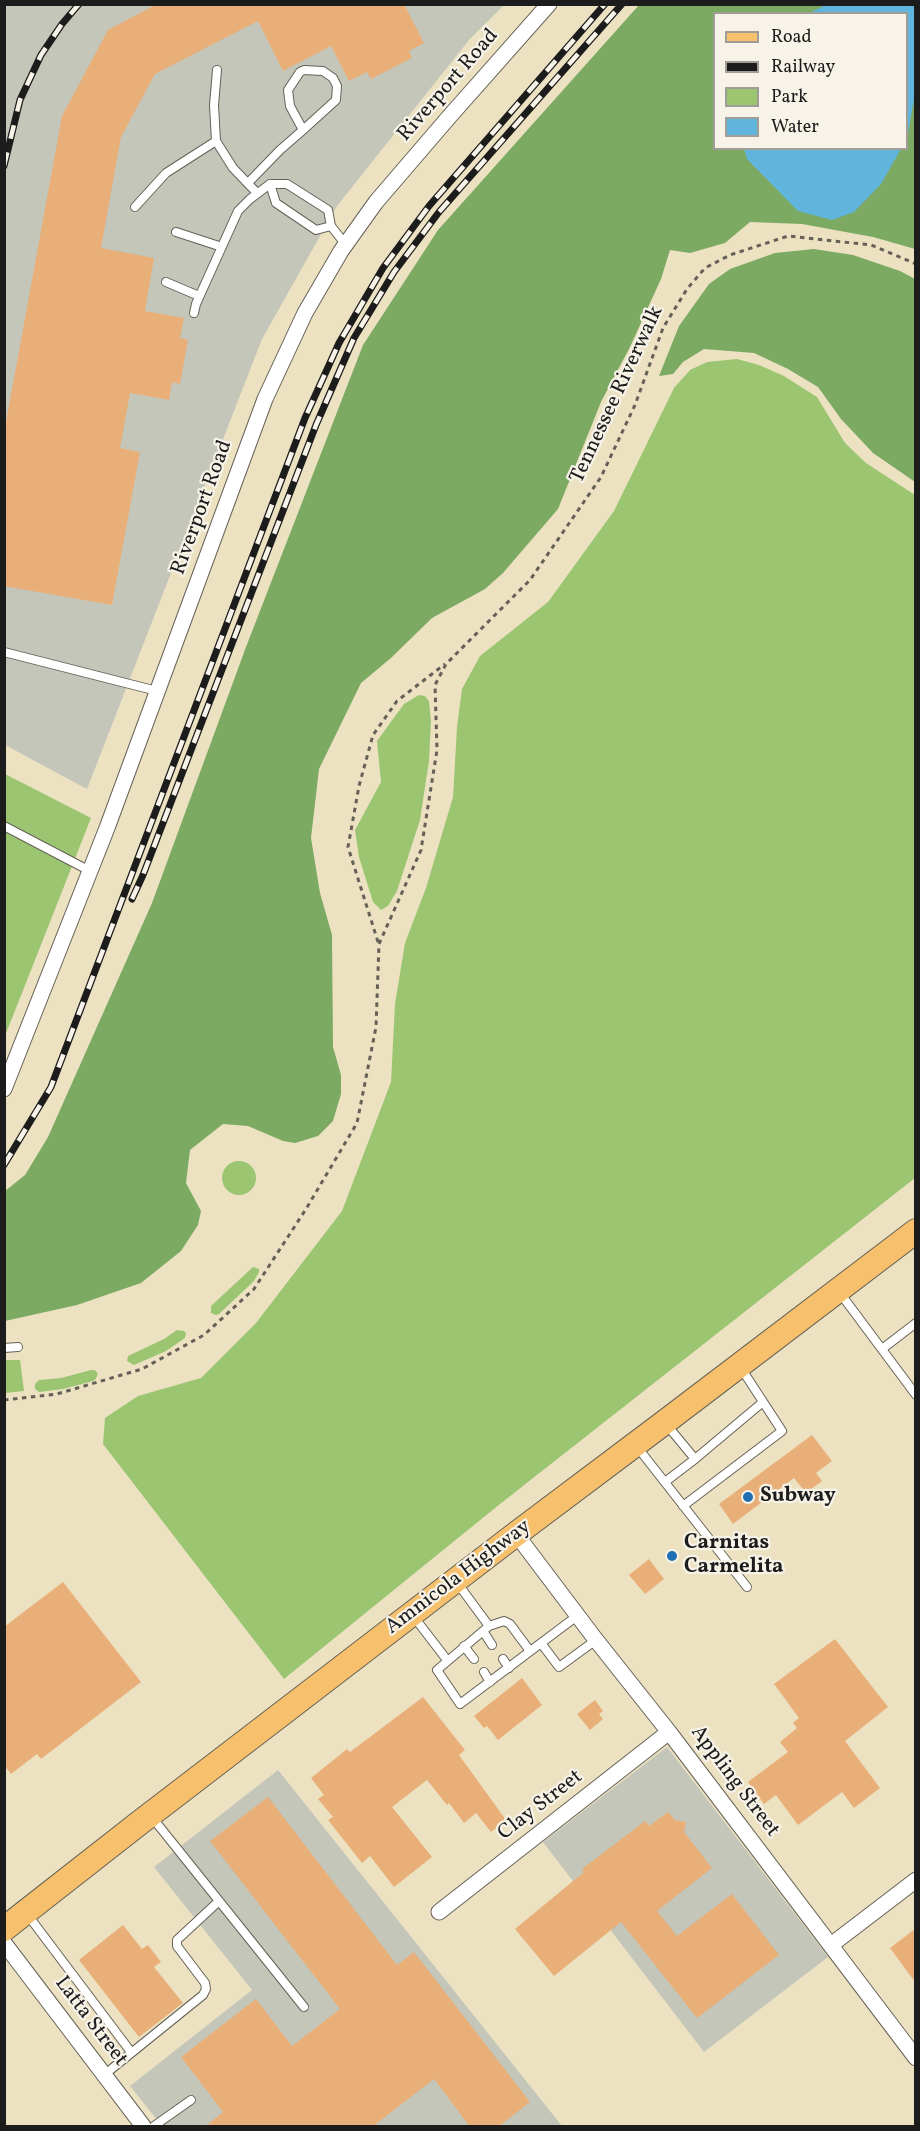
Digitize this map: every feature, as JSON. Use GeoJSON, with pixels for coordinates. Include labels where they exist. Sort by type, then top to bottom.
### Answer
{"type":"FeatureCollection","features":[{"type":"Feature","properties":{"kind":"main road","name":"Amnicola Highway"},"geometry":{"type":"LineString","coordinates":[[4,1929],[516,1534],[915,1231]]}},
{"type":"Feature","properties":{"kind":"street","name":"Riverport Road"},"geometry":{"type":"LineString","coordinates":[[4,1089],[90,871],[265,399],[305,313],[346,245],[376,202],[549,4]]}},
{"type":"Feature","properties":{"kind":"street","name":"Appling Street"},"geometry":{"type":"LineString","coordinates":[[516,1534],[915,2058]]}},
{"type":"Feature","properties":{"kind":"street","name":"Clay Street"},"geometry":{"type":"LineString","coordinates":[[439,1912],[669,1732]]}},
{"type":"Feature","properties":{"kind":"street"},"geometry":{"type":"LineString","coordinates":[[831,1945],[915,1880]]}},
{"type":"Feature","properties":{"kind":"street","name":"Latta Street"},"geometry":{"type":"LineString","coordinates":[[4,1943],[143,2127]]}},
{"type":"Feature","properties":{"kind":"lane"},"geometry":{"type":"LineString","coordinates":[[217,70],[214,105],[216,141],[233,168],[257,193]]}},
{"type":"Feature","properties":{"kind":"lane"},"geometry":{"type":"LineString","coordinates":[[248,183],[336,100],[337,86],[333,78],[323,71],[304,70],[300,72],[288,90],[290,106],[303,130]]}},
{"type":"Feature","properties":{"kind":"lane"},"geometry":{"type":"LineString","coordinates":[[135,207],[166,173],[216,141]]}},
{"type":"Feature","properties":{"kind":"lane"},"geometry":{"type":"LineString","coordinates":[[194,313],[238,211],[270,184],[287,184],[328,210],[331,226],[346,245]]}},
{"type":"Feature","properties":{"kind":"lane"},"geometry":{"type":"LineString","coordinates":[[270,184],[276,203],[316,230],[331,226]]}},
{"type":"Feature","properties":{"kind":"lane"},"geometry":{"type":"LineString","coordinates":[[176,232],[222,248]]}},
{"type":"Feature","properties":{"kind":"lane"},"geometry":{"type":"LineString","coordinates":[[166,282],[200,296]]}},
{"type":"Feature","properties":{"kind":"lane"},"geometry":{"type":"LineString","coordinates":[[4,652],[158,691]]}},
{"type":"Feature","properties":{"kind":"lane"},"geometry":{"type":"LineString","coordinates":[[4,826],[90,871]]}},
{"type":"Feature","properties":{"kind":"lane"},"geometry":{"type":"LineString","coordinates":[[837,1290],[915,1395]]}},
{"type":"Feature","properties":{"kind":"lane"},"geometry":{"type":"LineString","coordinates":[[882,1349],[915,1323]]}},
{"type":"Feature","properties":{"kind":"lane"},"geometry":{"type":"LineString","coordinates":[[4,1348],[18,1347]]}},
{"type":"Feature","properties":{"kind":"lane"},"geometry":{"type":"LineString","coordinates":[[683,1506],[782,1431],[739,1365]]}},
{"type":"Feature","properties":{"kind":"lane"},"geometry":{"type":"LineString","coordinates":[[665,1482],[763,1402]]}},
{"type":"Feature","properties":{"kind":"lane"},"geometry":{"type":"LineString","coordinates":[[665,1422],[695,1459]]}},
{"type":"Feature","properties":{"kind":"lane"},"geometry":{"type":"LineString","coordinates":[[635,1444],[747,1587]]}},
{"type":"Feature","properties":{"kind":"lane"},"geometry":{"type":"LineString","coordinates":[[456,1580],[486,1628],[492,1645]]}},
{"type":"Feature","properties":{"kind":"lane"},"geometry":{"type":"LineString","coordinates":[[412,1614],[447,1660]]}},
{"type":"Feature","properties":{"kind":"lane"},"geometry":{"type":"LineString","coordinates":[[530,1650],[510,1624],[504,1621],[486,1628],[436,1670],[460,1704],[578,1616]]}},
{"type":"Feature","properties":{"kind":"lane"},"geometry":{"type":"LineString","coordinates":[[541,1643],[560,1667],[596,1640]]}},
{"type":"Feature","properties":{"kind":"lane"},"geometry":{"type":"LineString","coordinates":[[464,1646],[474,1659]]}},
{"type":"Feature","properties":{"kind":"lane"},"geometry":{"type":"LineString","coordinates":[[503,1659],[509,1668]]}},
{"type":"Feature","properties":{"kind":"lane"},"geometry":{"type":"LineString","coordinates":[[483,1672],[490,1682]]}},
{"type":"Feature","properties":{"kind":"lane"},"geometry":{"type":"LineString","coordinates":[[150,1815],[304,2007]]}},
{"type":"Feature","properties":{"kind":"lane"},"geometry":{"type":"LineString","coordinates":[[104,2074],[203,1995],[206,1989],[205,1983],[177,1946],[177,1940],[219,1901]]}},
{"type":"Feature","properties":{"kind":"lane"},"geometry":{"type":"LineString","coordinates":[[26,1912],[131,2052]]}},
{"type":"Feature","properties":{"kind":"lane"},"geometry":{"type":"LineString","coordinates":[[154,2127],[191,2100]]}},
{"type":"Feature","properties":{"kind":"path","name":"Tennessee Riverwalk"},"geometry":{"type":"LineString","coordinates":[[4,1400],[57,1394],[142,1369],[204,1335],[254,1288],[306,1209],[357,1123],[376,1027],[379,944],[421,850],[437,750],[435,685],[446,664],[530,580],[601,477],[635,405],[663,328],[687,289],[705,268],[730,255],[788,236],[871,244],[915,264]]}},
{"type":"Feature","properties":{"kind":"path"},"geometry":{"type":"LineString","coordinates":[[379,944],[348,847],[359,786],[373,735],[397,701],[446,664]]}},
{"type":"Feature","properties":{"kind":"shaded area"},"geometry":{"type":"Polygon","coordinates":[[[10,4],[504,5],[469,40],[337,206],[262,339],[87,789],[5,745],[4,9],[10,4]]]}},
{"type":"Feature","properties":{"kind":"shaded area"},"geometry":{"type":"Polygon","coordinates":[[[667,1747],[828,1957],[704,2052],[543,1842],[667,1747]]]}},
{"type":"Feature","properties":{"kind":"shaded area"},"geometry":{"type":"Polygon","coordinates":[[[278,1770],[562,2126],[162,2126],[130,2086],[252,1990],[154,1867],[278,1770]]]}},
{"type":"Feature","properties":{"kind":"green space"},"geometry":{"type":"Polygon","coordinates":[[[639,5],[915,5],[915,249],[873,237],[802,224],[750,222],[725,243],[690,253],[670,250],[661,279],[630,347],[601,402],[558,509],[503,573],[485,589],[432,618],[391,658],[361,683],[319,769],[311,838],[320,893],[332,935],[333,1047],[341,1075],[341,1094],[333,1121],[318,1136],[295,1143],[283,1141],[248,1126],[223,1124],[190,1150],[186,1183],[201,1211],[198,1225],[181,1251],[141,1283],[77,1305],[5,1321],[5,1191],[25,1175],[48,1137],[152,903],[246,647],[363,345],[438,230],[639,5]]]}},
{"type":"Feature","properties":{"kind":"green space"},"geometry":{"type":"Polygon","coordinates":[[[814,249],[853,255],[900,271],[915,279],[915,482],[873,453],[841,419],[818,387],[788,369],[754,353],[704,349],[683,362],[673,374],[659,376],[679,326],[709,284],[730,269],[775,253],[814,249]]]}},
{"type":"Feature","properties":{"kind":"green space"},"geometry":{"type":"Polygon","coordinates":[[[737,359],[759,365],[784,376],[817,397],[845,443],[866,463],[915,495],[915,1178],[500,1504],[284,1679],[103,1444],[105,1418],[138,1396],[201,1378],[256,1323],[342,1211],[391,1082],[395,1004],[405,943],[426,888],[453,797],[457,727],[462,689],[480,656],[548,602],[614,511],[674,388],[690,370],[707,362],[737,359]]]}},
{"type":"Feature","properties":{"kind":"green space"},"geometry":{"type":"Polygon","coordinates":[[[419,695],[425,696],[429,701],[431,721],[429,761],[420,820],[397,891],[388,906],[381,910],[373,902],[359,857],[355,830],[381,782],[377,741],[404,704],[419,695]]]}},
{"type":"Feature","properties":{"kind":"green space"},"geometry":{"type":"Polygon","coordinates":[[[5,774],[91,818],[5,1036],[5,774]]]}},
{"type":"Feature","properties":{"kind":"green space"},"geometry":{"type":"Polygon","coordinates":[[[239,1161],[251,1166],[256,1178],[251,1190],[239,1195],[227,1190],[222,1178],[227,1166],[239,1161]]]}},
{"type":"Feature","properties":{"kind":"green space"},"geometry":{"type":"Polygon","coordinates":[[[253,1267],[259,1269],[254,1281],[219,1314],[211,1313],[211,1306],[253,1267]]]}},
{"type":"Feature","properties":{"kind":"green space"},"geometry":{"type":"Polygon","coordinates":[[[177,1330],[186,1333],[185,1338],[166,1351],[134,1365],[127,1361],[128,1356],[164,1339],[177,1330]]]}},
{"type":"Feature","properties":{"kind":"green space"},"geometry":{"type":"Polygon","coordinates":[[[5,1360],[20,1360],[24,1391],[5,1393],[5,1360]]]}},
{"type":"Feature","properties":{"kind":"green space"},"geometry":{"type":"Polygon","coordinates":[[[95,1370],[98,1374],[93,1381],[63,1389],[39,1392],[35,1389],[35,1384],[39,1380],[61,1378],[95,1370]]]}},
{"type":"Feature","properties":{"kind":"water"},"geometry":{"type":"Polygon","coordinates":[[[826,5],[915,5],[915,94],[908,133],[908,12],[811,12],[826,5]]]}},
{"type":"Feature","properties":{"kind":"water"},"geometry":{"type":"Polygon","coordinates":[[[745,150],[900,150],[881,184],[854,212],[832,220],[798,211],[747,159],[745,150]]]}},
{"type":"Feature","properties":{"kind":"building"},"geometry":{"type":"Polygon","coordinates":[[[157,4],[404,4],[424,43],[409,51],[412,58],[371,79],[367,72],[349,81],[331,46],[283,71],[258,21],[155,74],[121,137],[101,248],[154,258],[145,311],[184,318],[180,338],[188,340],[180,384],[172,382],[169,400],[130,393],[120,448],[140,452],[112,605],[4,586],[4,433],[62,116],[108,30],[157,4]]]}},
{"type":"Feature","properties":{"kind":"building"},"geometry":{"type":"Polygon","coordinates":[[[812,1435],[832,1461],[816,1473],[822,1481],[806,1493],[794,1478],[733,1524],[719,1504],[812,1435]]]}},
{"type":"Feature","properties":{"kind":"building"},"geometry":{"type":"Polygon","coordinates":[[[649,1559],[664,1579],[645,1594],[629,1575],[649,1559]]]}},
{"type":"Feature","properties":{"kind":"building"},"geometry":{"type":"Polygon","coordinates":[[[63,1582],[141,1682],[41,1759],[37,1754],[11,1774],[4,1765],[4,1627],[63,1582]]]}},
{"type":"Feature","properties":{"kind":"building"},"geometry":{"type":"Polygon","coordinates":[[[835,1639],[888,1707],[845,1741],[880,1788],[854,1808],[842,1792],[798,1825],[776,1795],[764,1804],[748,1782],[788,1752],[780,1742],[797,1728],[793,1723],[799,1718],[774,1684],[835,1639]]]}},
{"type":"Feature","properties":{"kind":"building"},"geometry":{"type":"Polygon","coordinates":[[[522,1678],[542,1705],[498,1740],[487,1726],[484,1728],[474,1716],[522,1678]]]}},
{"type":"Feature","properties":{"kind":"building"},"geometry":{"type":"Polygon","coordinates":[[[423,1697],[465,1750],[459,1755],[506,1820],[491,1832],[476,1813],[464,1823],[427,1780],[392,1807],[432,1857],[394,1887],[370,1856],[362,1863],[328,1820],[333,1817],[318,1799],[324,1795],[311,1778],[347,1749],[350,1752],[423,1697]]]}},
{"type":"Feature","properties":{"kind":"building"},"geometry":{"type":"Polygon","coordinates":[[[595,1700],[603,1711],[599,1714],[603,1719],[590,1730],[577,1714],[595,1700]]]}},
{"type":"Feature","properties":{"kind":"building"},"geometry":{"type":"Polygon","coordinates":[[[268,1797],[397,1965],[414,1952],[530,2102],[498,2127],[470,2127],[434,2079],[372,2127],[205,2127],[223,2112],[181,2057],[256,1999],[292,2046],[340,2009],[210,1841],[268,1797]]]}},
{"type":"Feature","properties":{"kind":"building"},"geometry":{"type":"Polygon","coordinates":[[[668,1812],[675,1820],[686,1822],[684,1832],[712,1868],[657,1911],[677,1936],[732,1894],[779,1955],[697,2018],[621,1922],[554,1976],[515,1929],[584,1872],[582,1869],[645,1821],[649,1826],[668,1812]]]}},
{"type":"Feature","properties":{"kind":"building"},"geometry":{"type":"Polygon","coordinates":[[[123,1925],[142,1949],[148,1945],[161,1962],[154,1967],[183,2003],[139,2037],[79,1960],[123,1925]]]}},
{"type":"Feature","properties":{"kind":"building"},"geometry":{"type":"Polygon","coordinates":[[[915,1929],[915,1982],[890,1948],[915,1929]]]}},
{"type":"Feature","properties":{"kind":"railway"},"geometry":{"type":"LineString","coordinates":[[4,166],[20,100],[41,55],[79,4]]}},
{"type":"Feature","properties":{"kind":"railway"},"geometry":{"type":"LineString","coordinates":[[4,1165],[51,1087],[305,418],[339,343],[383,268],[429,206],[605,4]]}},
{"type":"Feature","properties":{"kind":"railway"},"geometry":{"type":"LineString","coordinates":[[132,899],[316,425],[354,338],[394,272],[439,212],[622,4]]}},
{"type":"Feature","properties":{"kind":"place","name":"Subway"},"geometry":{"type":"Point","coordinates":[748,1497]}},
{"type":"Feature","properties":{"kind":"place","name":"Carnitas Carmelita"},"geometry":{"type":"Point","coordinates":[672,1556]}}]}
